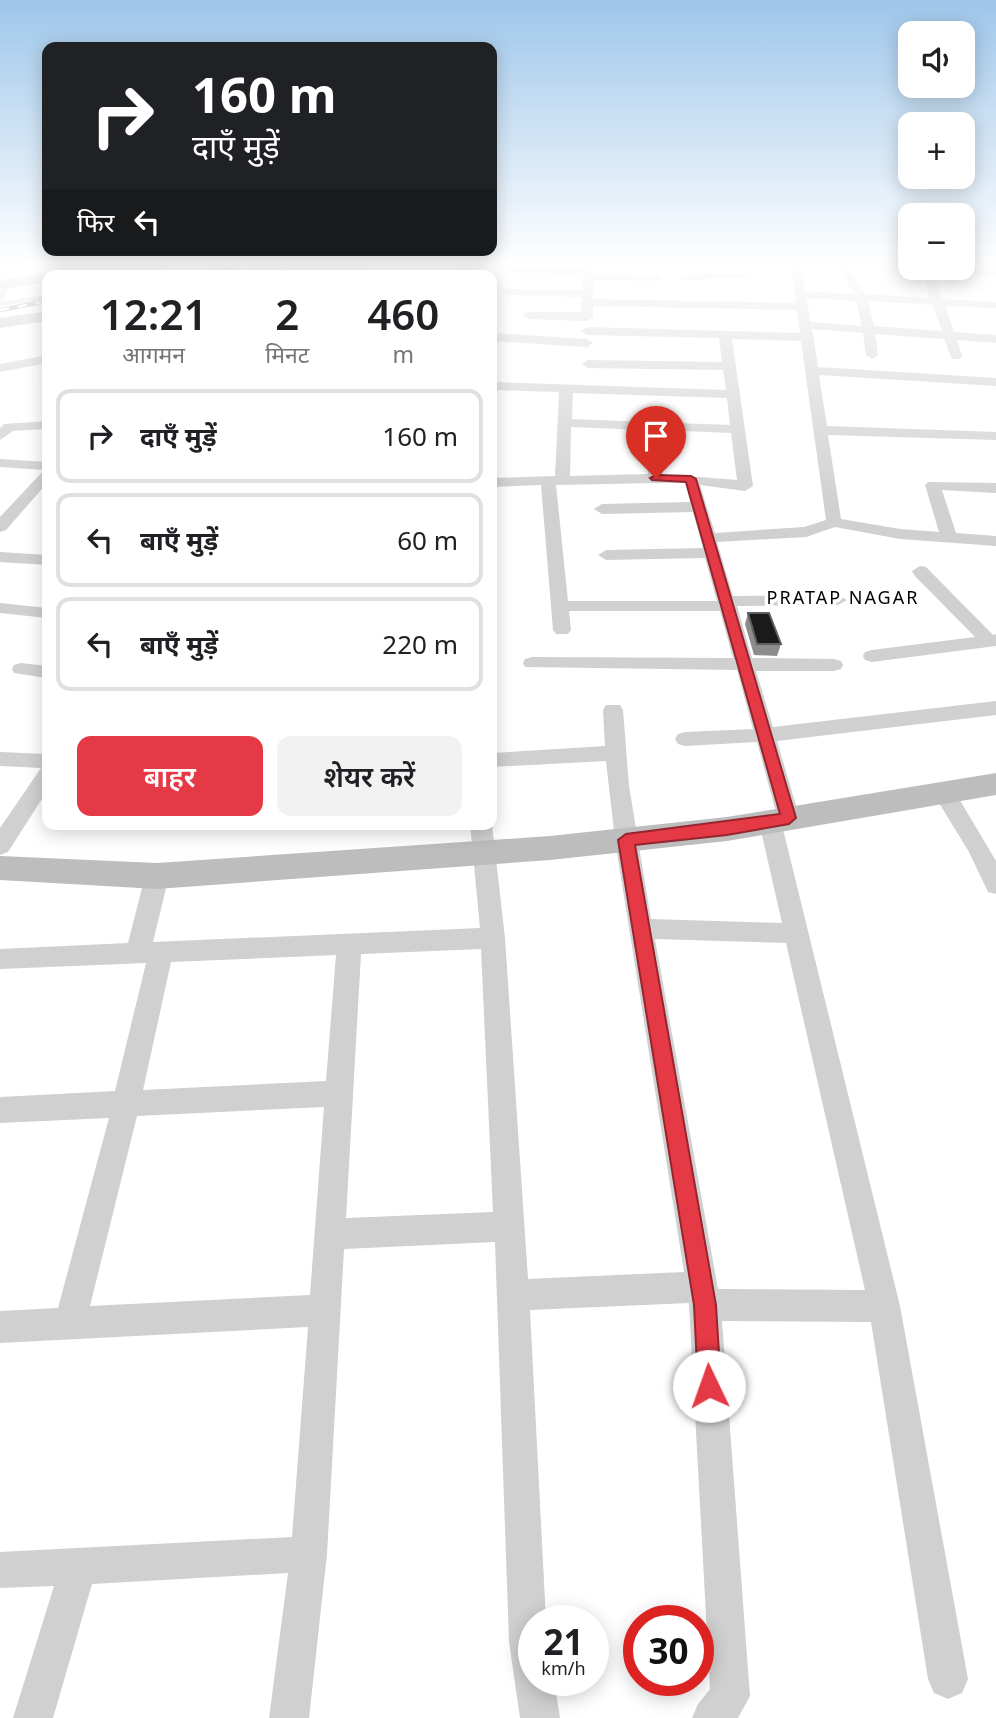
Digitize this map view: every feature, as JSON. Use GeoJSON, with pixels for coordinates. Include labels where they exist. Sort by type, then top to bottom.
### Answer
{"type":"FeatureCollection","features":[{"type":"Feature","properties":{"kind":"street"},"geometry":{"type":"LineString","coordinates":[[587,345],[589,390]]}},
{"type":"Feature","properties":{"kind":"street"},"geometry":{"type":"LineString","coordinates":[[497,482],[656,478],[691,479],[745,486],[726,345]]}},
{"type":"Feature","properties":{"kind":"street"},"geometry":{"type":"LineString","coordinates":[[806,345],[834,522]]}},
{"type":"Feature","properties":{"kind":"street"},"geometry":{"type":"LineString","coordinates":[[871,345],[873,355]]}},
{"type":"Feature","properties":{"kind":"street"},"geometry":{"type":"LineString","coordinates":[[952,345],[956,356]]}},
{"type":"Feature","properties":{"kind":"street"},"geometry":{"type":"LineString","coordinates":[[0,368],[42,360]]}},
{"type":"Feature","properties":{"kind":"street"},"geometry":{"type":"LineString","coordinates":[[588,364],[729,366]]}},
{"type":"Feature","properties":{"kind":"street"},"geometry":{"type":"LineString","coordinates":[[811,371],[996,382]]}},
{"type":"Feature","properties":{"kind":"street"},"geometry":{"type":"LineString","coordinates":[[497,386],[733,394]]}},
{"type":"Feature","properties":{"kind":"street"},"geometry":{"type":"LineString","coordinates":[[562,630],[555,480],[565,423],[566,389]]}},
{"type":"Feature","properties":{"kind":"street"},"geometry":{"type":"LineString","coordinates":[[565,423],[737,429]]}},
{"type":"Feature","properties":{"kind":"street"},"geometry":{"type":"LineString","coordinates":[[0,436],[9,427],[42,425]]}},
{"type":"Feature","properties":{"kind":"street"},"geometry":{"type":"LineString","coordinates":[[650,426],[656,478]]}},
{"type":"Feature","properties":{"kind":"street"},"geometry":{"type":"LineString","coordinates":[[820,430],[996,436]]}},
{"type":"Feature","properties":{"kind":"street"},"geometry":{"type":"LineString","coordinates":[[0,463],[42,466]]}},
{"type":"Feature","properties":{"kind":"street"},"geometry":{"type":"LineString","coordinates":[[691,479],[765,735],[797,933],[884,1306],[948,1679]]}},
{"type":"Feature","properties":{"kind":"street"},"geometry":{"type":"LineString","coordinates":[[0,527],[42,480]]}},
{"type":"Feature","properties":{"kind":"street"},"geometry":{"type":"LineString","coordinates":[[949,538],[933,485],[996,488]]}},
{"type":"Feature","properties":{"kind":"street"},"geometry":{"type":"LineString","coordinates":[[601,509],[699,507]]}},
{"type":"Feature","properties":{"kind":"street"},"geometry":{"type":"LineString","coordinates":[[606,555],[710,546],[806,532],[834,522],[900,534],[996,541]]}},
{"type":"Feature","properties":{"kind":"street"},"geometry":{"type":"LineString","coordinates":[[0,556],[42,560]]}},
{"type":"Feature","properties":{"kind":"street"},"geometry":{"type":"LineString","coordinates":[[920,571],[993,640]]}},
{"type":"Feature","properties":{"kind":"street"},"geometry":{"type":"LineString","coordinates":[[560,606],[838,600]]}},
{"type":"Feature","properties":{"kind":"street"},"geometry":{"type":"LineString","coordinates":[[0,608],[42,612]]}},
{"type":"Feature","properties":{"kind":"street"},"geometry":{"type":"LineString","coordinates":[[872,656],[993,640]]}},
{"type":"Feature","properties":{"kind":"street"},"geometry":{"type":"LineString","coordinates":[[532,663],[834,665]]}},
{"type":"Feature","properties":{"kind":"street"},"geometry":{"type":"LineString","coordinates":[[21,669],[42,671]]}},
{"type":"Feature","properties":{"kind":"street"},"geometry":{"type":"LineString","coordinates":[[685,739],[765,735],[996,708]]}},
{"type":"Feature","properties":{"kind":"street"},"geometry":{"type":"LineString","coordinates":[[613,710],[626,840],[703,1296],[730,1696],[712,1718]]}},
{"type":"Feature","properties":{"kind":"street"},"geometry":{"type":"LineString","coordinates":[[497,760],[616,753]]}},
{"type":"Feature","properties":{"kind":"street"},"geometry":{"type":"LineString","coordinates":[[0,758],[42,761]]}},
{"type":"Feature","properties":{"kind":"street"},"geometry":{"type":"LineString","coordinates":[[0,846],[42,782]]}},
{"type":"Feature","properties":{"kind":"street"},"geometry":{"type":"LineString","coordinates":[[0,868],[157,876],[483,838],[626,840],[779,820],[996,784]]}},
{"type":"Feature","properties":{"kind":"street"},"geometry":{"type":"LineString","coordinates":[[944,793],[979,849],[996,885]]}},
{"type":"Feature","properties":{"kind":"street"},"geometry":{"type":"LineString","coordinates":[[483,838],[493,938],[513,1295],[526,1605]]}},
{"type":"Feature","properties":{"kind":"street"},"geometry":{"type":"LineString","coordinates":[[70,1323],[125,1105],[150,953],[157,876]]}},
{"type":"Feature","properties":{"kind":"street"},"geometry":{"type":"LineString","coordinates":[[641,929],[797,933]]}},
{"type":"Feature","properties":{"kind":"street"},"geometry":{"type":"LineString","coordinates":[[0,959],[493,938]]}},
{"type":"Feature","properties":{"kind":"street"},"geometry":{"type":"LineString","coordinates":[[289,1718],[309,1554],[349,944]]}},
{"type":"Feature","properties":{"kind":"street"},"geometry":{"type":"LineString","coordinates":[[0,1110],[340,1093]]}},
{"type":"Feature","properties":{"kind":"street"},"geometry":{"type":"LineString","coordinates":[[331,1234],[509,1226]]}},
{"type":"Feature","properties":{"kind":"street"},"geometry":{"type":"LineString","coordinates":[[513,1295],[703,1296],[884,1306]]}},
{"type":"Feature","properties":{"kind":"street"},"geometry":{"type":"LineString","coordinates":[[0,1327],[326,1310]]}},
{"type":"Feature","properties":{"kind":"street"},"geometry":{"type":"LineString","coordinates":[[0,1570],[309,1554]]}},
{"type":"Feature","properties":{"kind":"street"},"geometry":{"type":"LineString","coordinates":[[33,1718],[79,1565]]}},
{"type":"Feature","properties":{"kind":"street"},"geometry":{"type":"LineString","coordinates":[[537,1696],[540,1718]]}},
{"type":"Feature","properties":{"kind":"building"},"geometry":{"type":"Polygon","coordinates":[[[748,613],[769,613],[781,644],[757,644],[748,613]]]}},
{"type":"Feature","properties":{"kind":"district","name":"PRATAP NAGAR"},"geometry":{"type":"Point","coordinates":[843,598]}},
{"type":"Feature","properties":{"kind":"route"},"geometry":{"type":"LineString","coordinates":[[656,478],[691,479],[789,818],[727,829],[626,840],[705,1305],[709,1386]]}}]}
